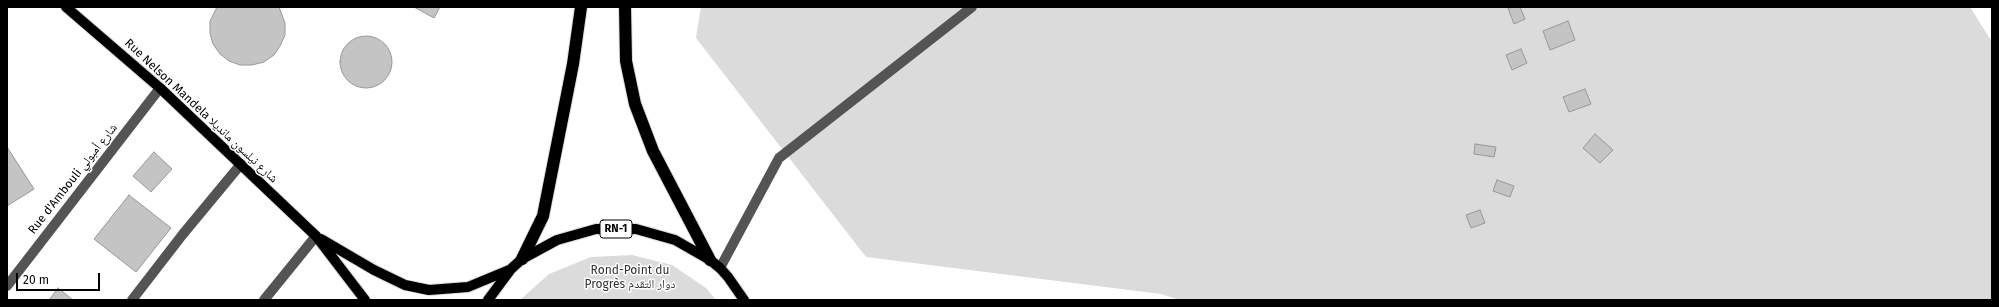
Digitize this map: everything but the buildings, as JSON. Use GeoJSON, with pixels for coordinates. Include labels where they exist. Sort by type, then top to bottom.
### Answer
{"type":"FeatureCollection","features":[{"type":"Feature","properties":{"kind":"highway","name":"RN-1"},"geometry":{"type":"LineString","coordinates":[[522,259],[543,216],[573,64],[581,7]]}},
{"type":"Feature","properties":{"kind":"highway","name":"RN-1"},"geometry":{"type":"LineString","coordinates":[[625,7],[626,61],[635,104],[653,151],[710,260]]}},
{"type":"Feature","properties":{"kind":"main road","name":"Rue Nelson Mandela شارع نيلسون مانديلا"},"geometry":{"type":"LineString","coordinates":[[66,7],[160,88],[316,236],[365,300]]}},
{"type":"Feature","properties":{"kind":"main road","name":"RN-1"},"geometry":{"type":"LineString","coordinates":[[488,300],[511,269],[522,259],[557,240],[596,229],[636,229],[675,240],[710,260],[720,268],[744,300]]}},
{"type":"Feature","properties":{"kind":"main road","name":"Rue Nelson Mandela شارع نيلسون مانديلا"},"geometry":{"type":"LineString","coordinates":[[316,236],[374,270],[405,285],[429,290],[468,288],[511,269]]}},
{"type":"Feature","properties":{"kind":"main road"},"geometry":{"type":"LineString","coordinates":[[728,277],[751,300]]}},
{"type":"Feature","properties":{"kind":"street"},"geometry":{"type":"LineString","coordinates":[[720,268],[779,158],[972,7]]}},
{"type":"Feature","properties":{"kind":"street","name":"Rue d'Ambouli شارع أمبولي"},"geometry":{"type":"LineString","coordinates":[[7,286],[160,88]]}},
{"type":"Feature","properties":{"kind":"street"},"geometry":{"type":"LineString","coordinates":[[132,300],[182,234],[241,164]]}},
{"type":"Feature","properties":{"kind":"street"},"geometry":{"type":"LineString","coordinates":[[264,300],[316,236]]}},
{"type":"Feature","properties":{"kind":"green space"},"geometry":{"type":"Polygon","coordinates":[[[701,7],[1970,7],[1992,42],[1992,300],[1180,300],[1161,294],[866,257],[696,38],[701,7]]]}},
{"type":"Feature","properties":{"kind":"green space","name":"Rond-Point du Progrès دوار التقدم"},"geometry":{"type":"Polygon","coordinates":[[[632,255],[672,265],[706,288],[716,300],[520,300],[549,274],[591,257],[632,255]]]}}]}
